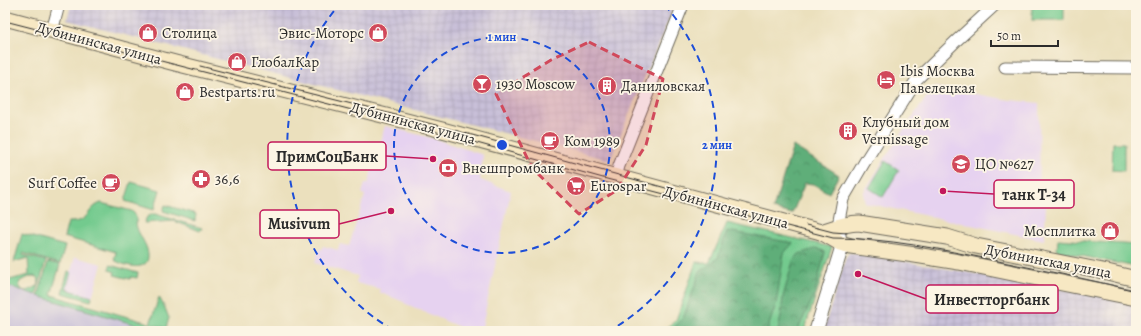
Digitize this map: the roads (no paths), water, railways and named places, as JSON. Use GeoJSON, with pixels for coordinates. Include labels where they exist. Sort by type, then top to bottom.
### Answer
{"type":"FeatureCollection","features":[{"type":"Feature","properties":{"kind":"main road","name":"Дубининская улица"},"geometry":{"type":"LineString","coordinates":[[5,18],[446,131],[820,232],[840,246],[851,246],[964,263],[1136,298]]}},
{"type":"Feature","properties":{"kind":"main road","name":"Дубининская улица"},"geometry":{"type":"LineString","coordinates":[[820,232],[838,226],[860,223],[948,237],[976,246],[1136,279]]}},
{"type":"Feature","properties":{"kind":"street"},"geometry":{"type":"LineString","coordinates":[[52,31],[59,5]]}},
{"type":"Feature","properties":{"kind":"street"},"geometry":{"type":"LineString","coordinates":[[616,178],[619,166],[683,5]]}},
{"type":"Feature","properties":{"kind":"street"},"geometry":{"type":"LineString","coordinates":[[816,331],[840,246],[838,226],[842,199],[917,80],[956,41],[996,5]]}},
{"type":"Feature","properties":{"kind":"street"},"geometry":{"type":"LineString","coordinates":[[1005,67],[1136,68]]}},
{"type":"Feature","properties":{"kind":"tram line"},"geometry":{"type":"LineString","coordinates":[[5,21],[430,130],[603,178],[833,238],[853,238],[933,248],[1101,282],[1136,291]]}},
{"type":"Feature","properties":{"kind":"tram line"},"geometry":{"type":"LineString","coordinates":[[200,66],[432,124],[728,205]]}},
{"type":"Feature","properties":{"kind":"tram line"},"geometry":{"type":"LineString","coordinates":[[806,225],[833,232],[847,233]]}},
{"type":"Feature","properties":{"kind":"place","name":"Столица"},"geometry":{"type":"Point","coordinates":[148,33]}},
{"type":"Feature","properties":{"kind":"place","name":"Эвис-Моторс"},"geometry":{"type":"Point","coordinates":[378,33]}},
{"type":"Feature","properties":{"kind":"place","name":"ГлобалКар"},"geometry":{"type":"Point","coordinates":[237,62]}},
{"type":"Feature","properties":{"kind":"place","name":"Ibis Москва Павелецкая"},"geometry":{"type":"Point","coordinates":[886,80]}},
{"type":"Feature","properties":{"kind":"place","name":"1930 Moscow"},"geometry":{"type":"Point","coordinates":[482,84]}},
{"type":"Feature","properties":{"kind":"place","name":"Даниловская"},"geometry":{"type":"Point","coordinates":[607,86]}},
{"type":"Feature","properties":{"kind":"place","name":"Bestparts.ru"},"geometry":{"type":"Point","coordinates":[185,92]}},
{"type":"Feature","properties":{"kind":"place","name":"Клубный дом Vernissage"},"geometry":{"type":"Point","coordinates":[848,131]}},
{"type":"Feature","properties":{"kind":"place","name":"Ком 1989"},"geometry":{"type":"Point","coordinates":[550,141]}},
{"type":"Feature","properties":{"kind":"place","name":"ПримСоцБанк"},"geometry":{"type":"Point","coordinates":[433,159]}},
{"type":"Feature","properties":{"kind":"place","name":"ЦО №627"},"geometry":{"type":"Point","coordinates":[961,164]}},
{"type":"Feature","properties":{"kind":"place","name":"Внешпромбанк"},"geometry":{"type":"Point","coordinates":[448,168]}},
{"type":"Feature","properties":{"kind":"place","name":"36,6"},"geometry":{"type":"Point","coordinates":[201,179]}},
{"type":"Feature","properties":{"kind":"place","name":"Surf Coffee"},"geometry":{"type":"Point","coordinates":[111,183]}},
{"type":"Feature","properties":{"kind":"place","name":"Eurospar"},"geometry":{"type":"Point","coordinates":[576,186]}},
{"type":"Feature","properties":{"kind":"place","name":"танк Т-34"},"geometry":{"type":"Point","coordinates":[943,191]}},
{"type":"Feature","properties":{"kind":"place","name":"Musivum"},"geometry":{"type":"Point","coordinates":[391,211]}},
{"type":"Feature","properties":{"kind":"place","name":"Мосплитка"},"geometry":{"type":"Point","coordinates":[1110,231]}},
{"type":"Feature","properties":{"kind":"place","name":"Инвестторгбанк"},"geometry":{"type":"Point","coordinates":[858,274]}}]}
